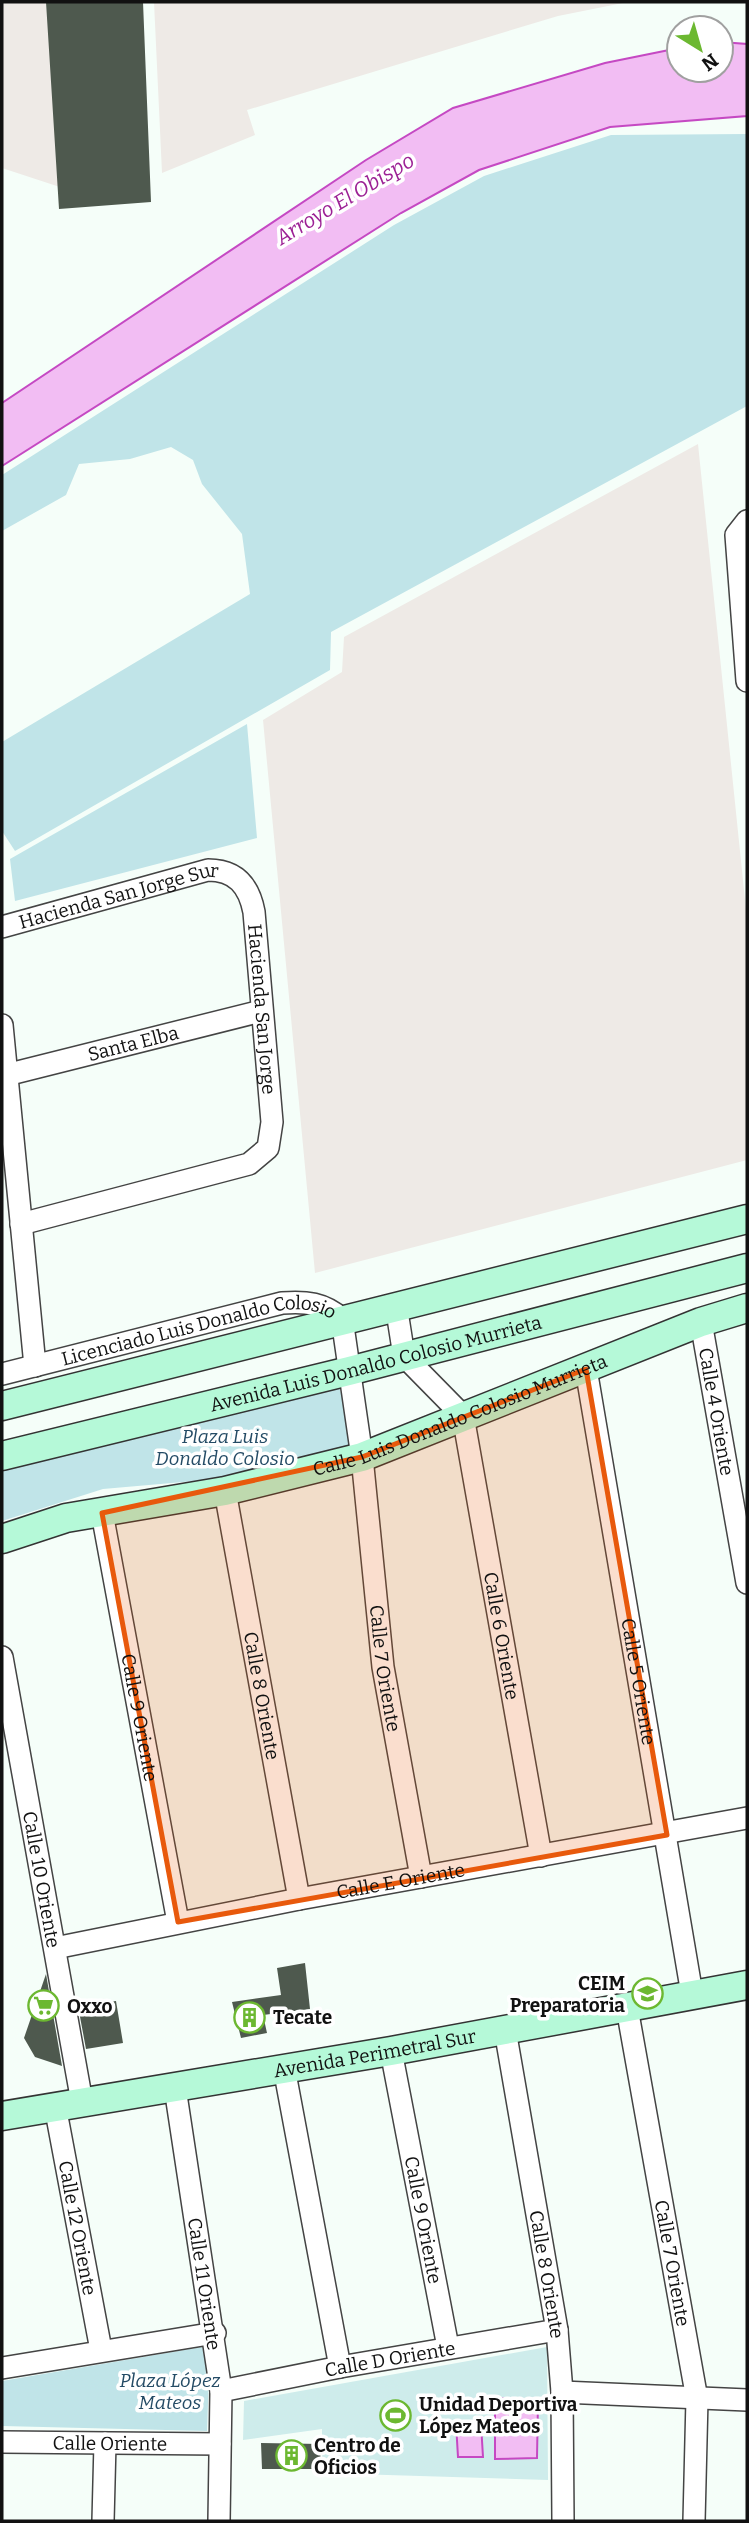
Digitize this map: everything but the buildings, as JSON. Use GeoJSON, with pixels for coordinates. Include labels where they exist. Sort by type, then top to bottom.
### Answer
{"type":"FeatureCollection","features":[{"type":"Feature","properties":{"kind":"street"},"geometry":{"type":"LineString","coordinates":[[744,524],[736,536],[747,681]]}},
{"type":"Feature","properties":{"kind":"street","name":"Hacienda San Jorge Sur"},"geometry":{"type":"LineString","coordinates":[[2,927],[208,870],[222,870],[235,876]]}},
{"type":"Feature","properties":{"kind":"street","name":"Hacienda San Jorge"},"geometry":{"type":"LineString","coordinates":[[21,1224],[249,1164],[268,1148],[272,1122],[251,898],[245,884],[235,876]]}},
{"type":"Feature","properties":{"kind":"street","name":"Santa Elba"},"geometry":{"type":"LineString","coordinates":[[6,1074],[261,1011]]}},
{"type":"Feature","properties":{"kind":"street"},"geometry":{"type":"LineString","coordinates":[[2,1025],[35,1366]]}},
{"type":"Feature","properties":{"kind":"street"},"geometry":{"type":"LineString","coordinates":[[2,1406],[747,1219]]}},
{"type":"Feature","properties":{"kind":"street","name":"Avenida Luis Donaldo Colosio Murrieta"},"geometry":{"type":"LineString","coordinates":[[2,1456],[349,1371],[747,1268]]}},
{"type":"Feature","properties":{"kind":"street","name":"Licenciado Luis Donaldo Colosio"},"geometry":{"type":"LineString","coordinates":[[2,1374],[282,1303],[302,1301],[319,1304],[342,1319],[362,1457]]}},
{"type":"Feature","properties":{"kind":"street"},"geometry":{"type":"LineString","coordinates":[[396,1305],[404,1356],[463,1416]]}},
{"type":"Feature","properties":{"kind":"street","name":"Calle Luis Donaldo Colosio Murrieta"},"geometry":{"type":"LineString","coordinates":[[2,1539],[66,1518],[225,1491],[362,1457],[701,1322],[747,1308]]}},
{"type":"Feature","properties":{"kind":"street","name":"Calle 4 Oriente"},"geometry":{"type":"LineString","coordinates":[[701,1322],[747,1583]]}},
{"type":"Feature","properties":{"kind":"street","name":"Calle 5 Oriente"},"geometry":{"type":"LineString","coordinates":[[586,1369],[692,1994]]}},
{"type":"Feature","properties":{"kind":"street","name":"Calle 6 Oriente"},"geometry":{"type":"LineString","coordinates":[[463,1416],[541,1856]]}},
{"type":"Feature","properties":{"kind":"street","name":"Calle 7 Oriente"},"geometry":{"type":"LineString","coordinates":[[362,1457],[383,1667],[421,1877]]}},
{"type":"Feature","properties":{"kind":"street","name":"Calle 8 Oriente"},"geometry":{"type":"LineString","coordinates":[[225,1491],[299,1899]]}},
{"type":"Feature","properties":{"kind":"street","name":"Calle 9 Oriente"},"geometry":{"type":"LineString","coordinates":[[102,1513],[178,1922]]}},
{"type":"Feature","properties":{"kind":"street","name":"Calle 10 Oriente"},"geometry":{"type":"LineString","coordinates":[[2,1657],[55,1948],[58,2106]]}},
{"type":"Feature","properties":{"kind":"street","name":"Calle E Oriente"},"geometry":{"type":"LineString","coordinates":[[55,1948],[299,1899],[667,1835],[747,1818]]}},
{"type":"Feature","properties":{"kind":"street","name":"Avenida Perimetral Sur"},"geometry":{"type":"LineString","coordinates":[[2,2116],[391,2051],[747,1985]]}},
{"type":"Feature","properties":{"kind":"street","name":"Calle 7 Oriente"},"geometry":{"type":"LineString","coordinates":[[627,2008],[697,2399],[694,2521]]}},
{"type":"Feature","properties":{"kind":"street","name":"Calle 8 Oriente"},"geometry":{"type":"LineString","coordinates":[[505,2030],[557,2330],[562,2392],[563,2521]]}},
{"type":"Feature","properties":{"kind":"street","name":"Calle 9 Oriente"},"geometry":{"type":"LineString","coordinates":[[391,2051],[448,2347]]}},
{"type":"Feature","properties":{"kind":"street"},"geometry":{"type":"LineString","coordinates":[[284,2068],[340,2367]]}},
{"type":"Feature","properties":{"kind":"street","name":"Calle 11 Oriente"},"geometry":{"type":"LineString","coordinates":[[175,2088],[215,2333],[221,2391],[219,2521]]}},
{"type":"Feature","properties":{"kind":"street"},"geometry":{"type":"LineString","coordinates":[[2,2096],[58,2106]]}},
{"type":"Feature","properties":{"kind":"street","name":"Calle 12 Oriente"},"geometry":{"type":"LineString","coordinates":[[58,2106],[101,2350]]}},
{"type":"Feature","properties":{"kind":"street","name":"Calle D Oriente"},"geometry":{"type":"LineString","coordinates":[[221,2391],[448,2347],[557,2330]]}},
{"type":"Feature","properties":{"kind":"street"},"geometry":{"type":"LineString","coordinates":[[2,2368],[215,2333]]}},
{"type":"Feature","properties":{"kind":"street"},"geometry":{"type":"LineString","coordinates":[[562,2392],[747,2400]]}},
{"type":"Feature","properties":{"kind":"street","name":"Calle Oriente"},"geometry":{"type":"LineString","coordinates":[[2,2442],[220,2444]]}},
{"type":"Feature","properties":{"kind":"street"},"geometry":{"type":"LineString","coordinates":[[103,2521],[105,2443]]}},
{"type":"Feature","properties":{"kind":"highlighted area"},"geometry":{"type":"Polygon","coordinates":[[[586,1369],[667,1835],[178,1922],[102,1513],[362,1457],[586,1369]]]}},
{"type":"Feature","properties":{"kind":"shaded area"},"geometry":{"type":"Polygon","coordinates":[[[2,2],[131,2],[141,192],[75,192],[2,168],[2,2]]]}},
{"type":"Feature","properties":{"kind":"shaded area"},"geometry":{"type":"Polygon","coordinates":[[[154,2],[628,2],[558,16],[247,110],[255,135],[162,173],[154,2]]]}},
{"type":"Feature","properties":{"kind":"shaded area"},"geometry":{"type":"Polygon","coordinates":[[[698,444],[747,919],[747,1160],[315,1273],[263,720],[342,672],[344,637],[698,444]]]}},
{"type":"Feature","properties":{"kind":"shaded area","name":"Unidad Deportiva López Mateos"},"geometry":{"type":"Polygon","coordinates":[[[547,2347],[548,2480],[322,2473],[322,2429],[243,2440],[244,2401],[547,2347]]]}},
{"type":"Feature","properties":{"kind":"green space"},"geometry":{"type":"Polygon","coordinates":[[[747,134],[747,406],[331,632],[330,670],[15,851],[2,831],[2,742],[250,594],[242,534],[202,484],[193,460],[171,447],[130,459],[79,464],[66,495],[2,531],[2,475],[394,225],[484,176],[611,135],[747,134]]]}},
{"type":"Feature","properties":{"kind":"green space"},"geometry":{"type":"Polygon","coordinates":[[[247,724],[257,838],[15,901],[10,859],[247,724]]]}},
{"type":"Feature","properties":{"kind":"green space","name":"Plaza Luis Donaldo Colosio"},"geometry":{"type":"Polygon","coordinates":[[[339,1387],[357,1443],[229,1478],[103,1489],[2,1521],[2,1470],[339,1387]]]}},
{"type":"Feature","properties":{"kind":"green space","name":"Plaza López Mateos"},"geometry":{"type":"Polygon","coordinates":[[[202,2347],[209,2374],[207,2431],[2,2426],[2,2381],[202,2347]]]}},
{"type":"Feature","properties":{"kind":"water","name":"Arroyo El Obispo"},"geometry":{"type":"Polygon","coordinates":[[[735,43],[747,44],[747,116],[610,127],[479,170],[401,213],[2,466],[2,403],[366,160],[453,108],[605,63],[665,51],[665,84],[735,84],[735,43]]]}},
{"type":"Feature","properties":{"kind":"water"},"geometry":{"type":"Polygon","coordinates":[[[495,2398],[538,2401],[537,2458],[495,2459],[495,2398]]]}},
{"type":"Feature","properties":{"kind":"water"},"geometry":{"type":"Polygon","coordinates":[[[456,2423],[481,2424],[483,2457],[458,2457],[456,2423]]]}},
{"type":"Feature","properties":{"kind":"place","name":"CEIM Preparatoria"},"geometry":{"type":"Point","coordinates":[648,1994]}},
{"type":"Feature","properties":{"kind":"place","name":"Oxxo"},"geometry":{"type":"Point","coordinates":[44,2006]}},
{"type":"Feature","properties":{"kind":"place","name":"Tecate"},"geometry":{"type":"Point","coordinates":[250,2017]}},
{"type":"Feature","properties":{"kind":"place","name":"Unidad Deportiva López Mateos"},"geometry":{"type":"Point","coordinates":[396,2415]}},
{"type":"Feature","properties":{"kind":"place","name":"Centro de Oficios"},"geometry":{"type":"Point","coordinates":[291,2456]}}]}
